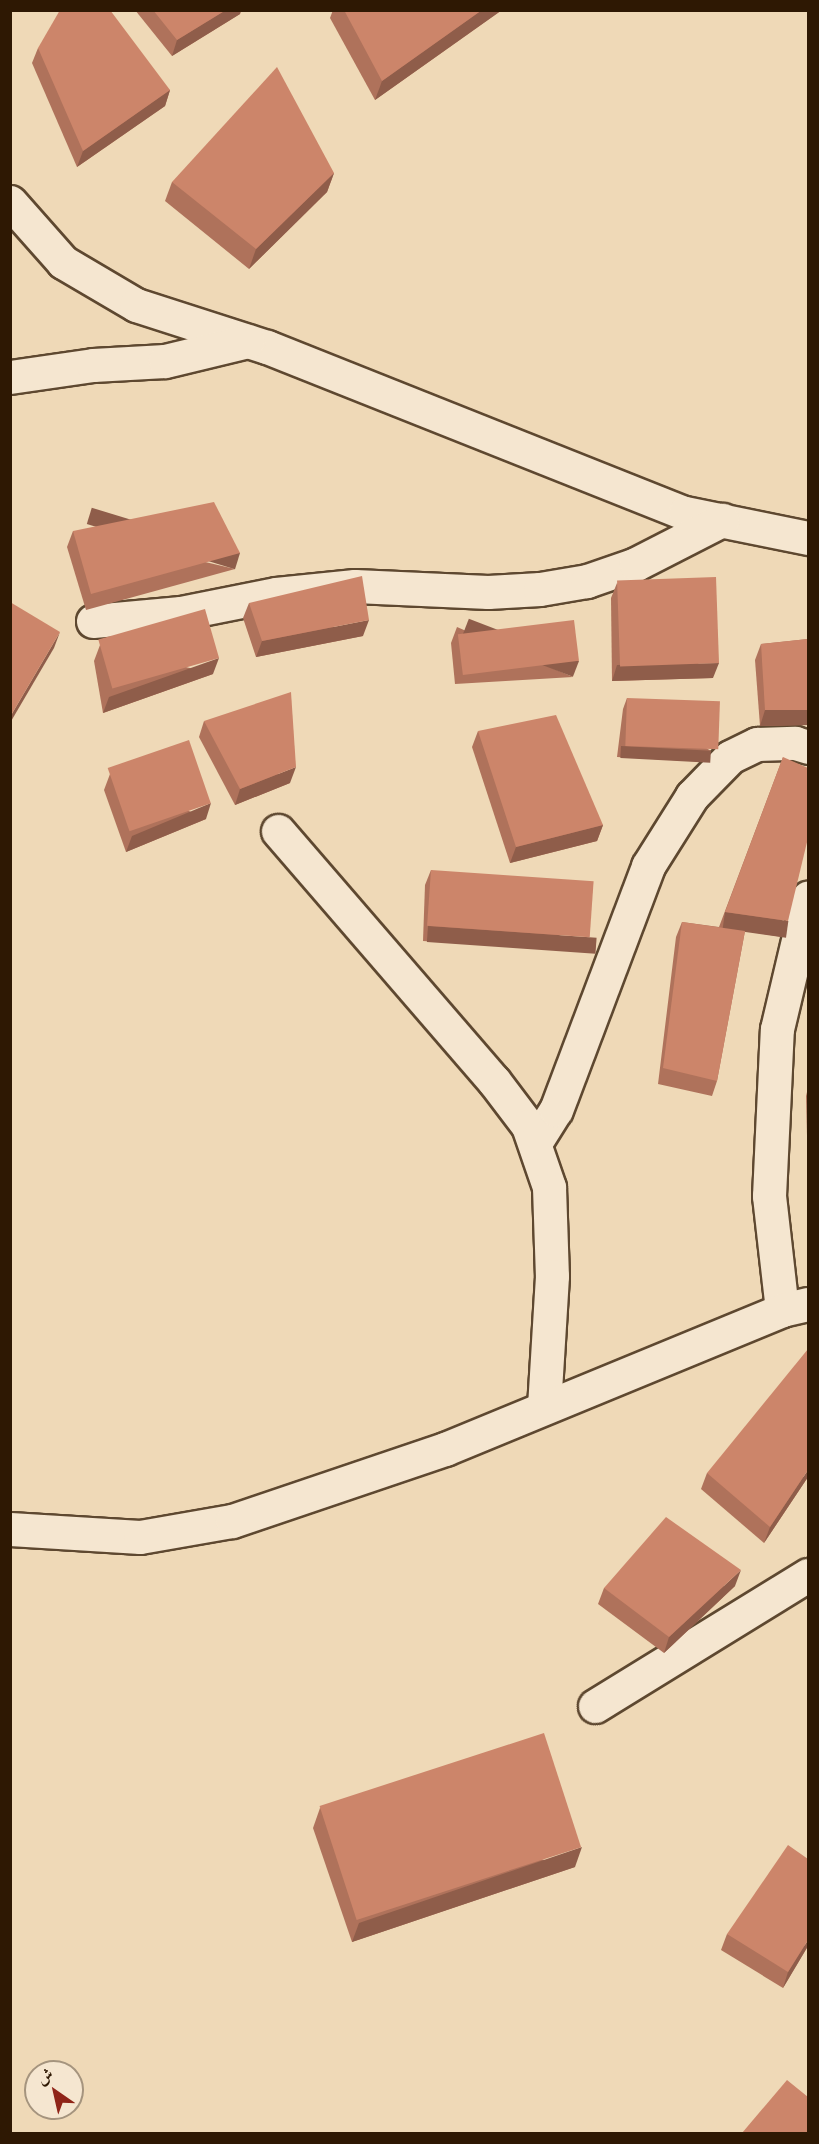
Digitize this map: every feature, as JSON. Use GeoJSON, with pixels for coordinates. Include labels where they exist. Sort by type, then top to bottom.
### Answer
{"type":"FeatureCollection","features":[{"type":"Feature","properties":{"kind":"street"},"geometry":{"type":"LineString","coordinates":[[10,202],[63,262],[125,298],[248,341],[684,513],[808,538]]}},
{"type":"Feature","properties":{"kind":"street"},"geometry":{"type":"LineString","coordinates":[[10,377],[93,365],[165,361],[248,341]]}},
{"type":"Feature","properties":{"kind":"street"},"geometry":{"type":"LineString","coordinates":[[93,621],[181,613],[276,594],[355,586],[488,592],[540,589],[587,581],[636,564],[722,520]]}},
{"type":"Feature","properties":{"kind":"street"},"geometry":{"type":"LineString","coordinates":[[535,1143],[556,1110],[648,866],[692,796],[730,757],[757,744],[795,743],[808,747]]}},
{"type":"Feature","properties":{"kind":"street"},"geometry":{"type":"LineString","coordinates":[[278,831],[494,1081],[528,1126],[549,1187],[551,1220],[544,1406]]}},
{"type":"Feature","properties":{"kind":"street"},"geometry":{"type":"LineString","coordinates":[[10,1529],[140,1537],[232,1521],[445,1449],[544,1406],[795,1307],[769,1196],[777,1029],[808,898]]}},
{"type":"Feature","properties":{"kind":"street"},"geometry":{"type":"LineString","coordinates":[[595,1706],[808,1575]]}},
{"type":"Feature","properties":{"kind":"building"},"geometry":{"type":"Polygon","coordinates":[[[60,10],[110,10],[170,90],[83,151],[38,48],[60,10]]]}},
{"type":"Feature","properties":{"kind":"building"},"geometry":{"type":"Polygon","coordinates":[[[153,10],[226,10],[177,40],[153,10]]]}},
{"type":"Feature","properties":{"kind":"building"},"geometry":{"type":"Polygon","coordinates":[[[344,10],[482,10],[382,81],[344,10]]]}},
{"type":"Feature","properties":{"kind":"building"},"geometry":{"type":"Polygon","coordinates":[[[277,67],[334,173],[256,249],[172,182],[277,67]]]}},
{"type":"Feature","properties":{"kind":"building"},"geometry":{"type":"Polygon","coordinates":[[[214,502],[240,553],[91,594],[73,531],[214,502]]]}},
{"type":"Feature","properties":{"kind":"building"},"geometry":{"type":"Polygon","coordinates":[[[362,576],[369,620],[262,641],[249,603],[362,576]]]}},
{"type":"Feature","properties":{"kind":"building"},"geometry":{"type":"Polygon","coordinates":[[[716,577],[719,663],[620,666],[617,580],[716,577]]]}},
{"type":"Feature","properties":{"kind":"building"},"geometry":{"type":"Polygon","coordinates":[[[10,602],[60,632],[10,717],[10,602]]]}},
{"type":"Feature","properties":{"kind":"building"},"geometry":{"type":"Polygon","coordinates":[[[205,609],[219,658],[112,689],[98,640],[205,609]]]}},
{"type":"Feature","properties":{"kind":"building"},"geometry":{"type":"Polygon","coordinates":[[[574,620],[579,661],[463,675],[458,634],[574,620]]]}},
{"type":"Feature","properties":{"kind":"building"},"geometry":{"type":"Polygon","coordinates":[[[808,639],[808,710],[765,710],[761,644],[808,639]]]}},
{"type":"Feature","properties":{"kind":"building"},"geometry":{"type":"Polygon","coordinates":[[[291,692],[296,767],[240,789],[204,721],[291,692]]]}},
{"type":"Feature","properties":{"kind":"building"},"geometry":{"type":"Polygon","coordinates":[[[627,698],[720,701],[718,749],[625,746],[627,698]]]}},
{"type":"Feature","properties":{"kind":"building"},"geometry":{"type":"Polygon","coordinates":[[[556,715],[603,825],[516,847],[478,731],[556,715]]]}},
{"type":"Feature","properties":{"kind":"building"},"geometry":{"type":"Polygon","coordinates":[[[189,740],[211,803],[129,831],[108,768],[189,740]]]}},
{"type":"Feature","properties":{"kind":"building"},"geometry":{"type":"Polygon","coordinates":[[[783,757],[808,768],[808,838],[788,921],[725,912],[783,757]]]}},
{"type":"Feature","properties":{"kind":"building"},"geometry":{"type":"Polygon","coordinates":[[[431,870],[594,881],[590,937],[427,926],[431,870]]]}},
{"type":"Feature","properties":{"kind":"building"},"geometry":{"type":"Polygon","coordinates":[[[682,922],[745,931],[717,1081],[663,1068],[682,922]]]}},
{"type":"Feature","properties":{"kind":"building"},"geometry":{"type":"Polygon","coordinates":[[[808,1349],[808,1470],[770,1527],[707,1473],[808,1349]]]}},
{"type":"Feature","properties":{"kind":"building"},"geometry":{"type":"Polygon","coordinates":[[[666,1517],[741,1570],[669,1637],[604,1588],[666,1517]]]}},
{"type":"Feature","properties":{"kind":"building"},"geometry":{"type":"Polygon","coordinates":[[[544,1733],[581,1847],[357,1920],[320,1806],[544,1733]]]}},
{"type":"Feature","properties":{"kind":"building"},"geometry":{"type":"Polygon","coordinates":[[[788,1845],[808,1859],[808,1940],[788,1972],[727,1934],[788,1845]]]}},
{"type":"Feature","properties":{"kind":"building"},"geometry":{"type":"Polygon","coordinates":[[[787,2080],[808,2097],[808,2133],[742,2133],[787,2080]]]}}]}
